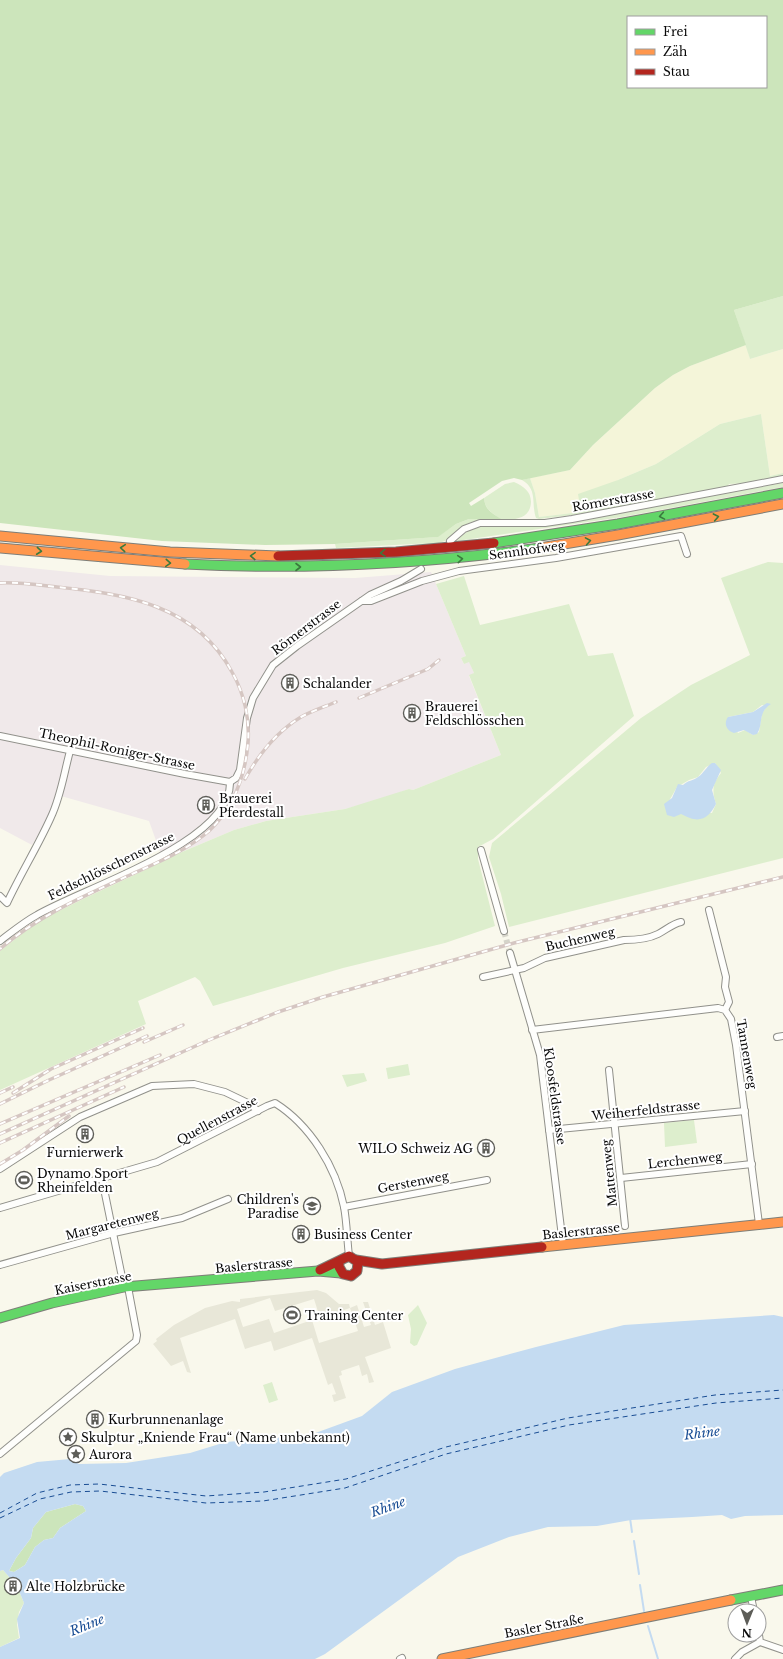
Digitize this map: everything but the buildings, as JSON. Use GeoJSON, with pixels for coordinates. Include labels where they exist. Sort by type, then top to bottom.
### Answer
{"type":"FeatureCollection","features":[{"type":"Feature","properties":{"kind":"main road"},"geometry":{"type":"LineString","coordinates":[[0,536],[86,545],[209,554],[288,556],[362,554],[438,549],[531,539],[783,493]]}},
{"type":"Feature","properties":{"kind":"main road"},"geometry":{"type":"LineString","coordinates":[[0,548],[208,565],[305,567],[376,565],[469,558],[549,547],[783,504]]}},
{"type":"Feature","properties":{"kind":"main road","name":"Baslerstrasse"},"geometry":{"type":"LineString","coordinates":[[357,1271],[382,1264],[783,1222]]}},
{"type":"Feature","properties":{"kind":"main road"},"geometry":{"type":"LineString","coordinates":[[344,1257],[353,1258],[358,1264],[357,1271],[351,1276],[341,1273],[338,1267],[340,1261],[344,1257]]}},
{"type":"Feature","properties":{"kind":"main road","name":"Baslerstrasse"},"geometry":{"type":"LineString","coordinates":[[353,1258],[382,1264]]}},
{"type":"Feature","properties":{"kind":"main road","name":"Baslerstrasse"},"geometry":{"type":"LineString","coordinates":[[318,1271],[340,1261]]}},
{"type":"Feature","properties":{"kind":"main road","name":"Baslerstrasse"},"geometry":{"type":"LineString","coordinates":[[193,1282],[318,1271],[341,1273]]}},
{"type":"Feature","properties":{"kind":"main road","name":"Kaiserstrasse"},"geometry":{"type":"LineString","coordinates":[[0,1318],[52,1303],[126,1287],[193,1282]]}},
{"type":"Feature","properties":{"kind":"main road","name":"Basler Straße"},"geometry":{"type":"LineString","coordinates":[[442,1659],[783,1590]]}},
{"type":"Feature","properties":{"kind":"street","name":"Römerstrasse"},"geometry":{"type":"LineString","coordinates":[[450,541],[464,529],[480,523],[545,523],[783,479]]}},
{"type":"Feature","properties":{"kind":"street","name":"Sennhofweg"},"geometry":{"type":"LineString","coordinates":[[362,601],[371,601],[422,581],[459,570],[556,558],[681,536],[687,554]]}},
{"type":"Feature","properties":{"kind":"street","name":"Römerstrasse"},"geometry":{"type":"LineString","coordinates":[[230,782],[236,778],[240,770],[247,718],[253,698],[274,665],[297,646],[370,594],[402,581],[421,569]]}},
{"type":"Feature","properties":{"kind":"street","name":"Theophil-Roniger-Strasse"},"geometry":{"type":"LineString","coordinates":[[0,736],[230,782]]}},
{"type":"Feature","properties":{"kind":"street"},"geometry":{"type":"LineString","coordinates":[[0,896],[7,902],[51,816],[58,798],[70,751]]}},
{"type":"Feature","properties":{"kind":"street","name":"Feldschlösschenstrasse"},"geometry":{"type":"LineString","coordinates":[[0,941],[37,915],[156,858],[188,840],[207,825],[225,804],[231,792],[230,782]]}},
{"type":"Feature","properties":{"kind":"street"},"geometry":{"type":"LineString","coordinates":[[481,850],[504,931]]}},
{"type":"Feature","properties":{"kind":"street"},"geometry":{"type":"LineString","coordinates":[[709,910],[726,977],[725,987],[729,1002],[725,1010]]}},
{"type":"Feature","properties":{"kind":"street","name":"Buchenweg"},"geometry":{"type":"LineString","coordinates":[[483,977],[524,968],[544,958],[658,934],[675,923],[681,922]]}},
{"type":"Feature","properties":{"kind":"street","name":"Kloosfeldstrasse"},"geometry":{"type":"LineString","coordinates":[[510,953],[540,1055],[563,1245]]}},
{"type":"Feature","properties":{"kind":"street","name":"Tannenweg"},"geometry":{"type":"LineString","coordinates":[[532,1030],[718,1008],[725,1010],[731,1019],[745,1111],[759,1224]]}},
{"type":"Feature","properties":{"kind":"street","name":"Mattenweg"},"geometry":{"type":"LineString","coordinates":[[609,1070],[625,1226]]}},
{"type":"Feature","properties":{"kind":"street"},"geometry":{"type":"LineString","coordinates":[[0,1169],[80,1117],[152,1086],[194,1084],[225,1092],[250,1104],[258,1111]]}},
{"type":"Feature","properties":{"kind":"street","name":"Quellenstrasse"},"geometry":{"type":"LineString","coordinates":[[0,1208],[157,1162],[275,1103],[285,1109],[310,1136],[325,1156],[336,1181],[344,1207],[353,1258]]}},
{"type":"Feature","properties":{"kind":"street","name":"Weiherfeldstrasse"},"geometry":{"type":"LineString","coordinates":[[549,1130],[745,1111]]}},
{"type":"Feature","properties":{"kind":"street","name":"Lerchenweg"},"geometry":{"type":"LineString","coordinates":[[620,1178],[752,1164]]}},
{"type":"Feature","properties":{"kind":"street"},"geometry":{"type":"LineString","coordinates":[[0,1454],[136,1342],[126,1287],[102,1179]]}},
{"type":"Feature","properties":{"kind":"street","name":"Gerstenweg"},"geometry":{"type":"LineString","coordinates":[[344,1207],[487,1180]]}},
{"type":"Feature","properties":{"kind":"street","name":"Margaretenweg"},"geometry":{"type":"LineString","coordinates":[[0,1265],[114,1233],[182,1218],[228,1199]]}},
{"type":"Feature","properties":{"kind":"street"},"geometry":{"type":"LineString","coordinates":[[751,1597],[752,1603]]}},
{"type":"Feature","properties":{"kind":"street"},"geometry":{"type":"LineString","coordinates":[[735,1659],[742,1652],[758,1643]]}},
{"type":"Feature","properties":{"kind":"street"},"geometry":{"type":"LineString","coordinates":[[763,1643],[783,1650]]}},
{"type":"Feature","properties":{"kind":"shaded area","name":"Brauerei Feldschlösschen"},"geometry":{"type":"Polygon","coordinates":[[[0,565],[110,576],[355,578],[431,572],[466,656],[461,658],[464,664],[469,661],[474,673],[469,676],[501,755],[413,790],[409,789],[382,799],[345,809],[266,821],[234,830],[163,860],[149,821],[61,796],[32,845],[0,828],[0,565]]]}},
{"type":"Feature","properties":{"kind":"shaded area"},"geometry":{"type":"Polygon","coordinates":[[[317,1290],[326,1293],[339,1304],[349,1304],[350,1308],[357,1305],[364,1327],[371,1325],[363,1302],[368,1302],[375,1325],[383,1322],[391,1348],[365,1357],[374,1382],[369,1383],[367,1374],[362,1376],[359,1365],[341,1371],[342,1375],[339,1376],[346,1398],[334,1402],[332,1395],[336,1394],[332,1383],[328,1385],[312,1338],[274,1351],[271,1341],[245,1349],[235,1319],[180,1338],[191,1373],[187,1372],[183,1361],[171,1366],[153,1344],[157,1341],[156,1339],[174,1325],[205,1308],[232,1301],[240,1302],[240,1299],[317,1290]],[[270,1298],[237,1309],[243,1327],[269,1319],[274,1333],[312,1320],[319,1343],[358,1331],[350,1308],[320,1318],[314,1299],[275,1311],[270,1298]]]}},
{"type":"Feature","properties":{"kind":"green space"},"geometry":{"type":"Polygon","coordinates":[[[0,0],[783,0],[783,296],[734,310],[746,345],[690,366],[673,375],[655,388],[593,445],[570,470],[522,480],[514,478],[502,481],[469,503],[471,506],[484,498],[487,508],[501,519],[469,519],[456,524],[438,537],[335,544],[265,545],[162,541],[0,523],[0,0]]]}},
{"type":"Feature","properties":{"kind":"green space"},"geometry":{"type":"Polygon","coordinates":[[[783,296],[783,349],[750,359],[734,310],[783,296]]]}},
{"type":"Feature","properties":{"kind":"green space"},"geometry":{"type":"Polygon","coordinates":[[[746,345],[750,359],[783,349],[783,473],[770,476],[761,414],[720,424],[656,464],[618,480],[581,512],[539,517],[535,493],[530,478],[570,470],[593,445],[655,388],[673,375],[690,366],[746,345]]]}},
{"type":"Feature","properties":{"kind":"green space"},"geometry":{"type":"Polygon","coordinates":[[[761,414],[770,476],[783,473],[783,476],[749,483],[729,484],[727,487],[581,514],[539,519],[536,518],[532,492],[527,484],[522,480],[530,478],[535,493],[539,517],[581,512],[578,494],[618,480],[656,464],[720,424],[761,414]]]}},
{"type":"Feature","properties":{"kind":"green space"},"geometry":{"type":"Polygon","coordinates":[[[514,482],[526,489],[531,498],[529,510],[524,516],[517,519],[472,522],[464,526],[450,538],[439,543],[336,548],[335,544],[437,537],[456,524],[469,519],[500,519],[487,508],[484,498],[505,484],[514,482]]]}},
{"type":"Feature","properties":{"kind":"green space"},"geometry":{"type":"Polygon","coordinates":[[[783,483],[783,487],[622,517],[457,541],[463,535],[479,527],[497,525],[555,525],[783,483]]]}},
{"type":"Feature","properties":{"kind":"green space"},"geometry":{"type":"Polygon","coordinates":[[[768,562],[783,563],[783,858],[509,927],[501,894],[489,857],[492,843],[641,718],[691,685],[750,655],[721,578],[768,562]],[[762,705],[753,712],[728,717],[738,733],[745,730],[753,735],[759,732],[762,713],[767,706],[762,705]],[[715,763],[706,767],[698,777],[677,787],[669,801],[681,814],[712,813],[716,804],[713,791],[714,784],[721,773],[715,763]]]}},
{"type":"Feature","properties":{"kind":"green space"},"geometry":{"type":"Polygon","coordinates":[[[464,576],[480,625],[569,604],[588,656],[613,653],[634,716],[493,839],[478,847],[478,859],[495,926],[445,943],[343,968],[213,1006],[200,981],[195,977],[138,1001],[146,1024],[0,1090],[0,951],[37,922],[163,860],[234,830],[266,821],[345,809],[409,789],[413,790],[501,755],[469,675],[474,673],[469,662],[464,664],[461,658],[466,656],[436,584],[464,576]]]}},
{"type":"Feature","properties":{"kind":"green space"},"geometry":{"type":"Polygon","coordinates":[[[408,1064],[410,1075],[388,1079],[386,1068],[408,1064]]]}},
{"type":"Feature","properties":{"kind":"green space"},"geometry":{"type":"Polygon","coordinates":[[[364,1073],[367,1081],[347,1087],[342,1075],[364,1073]]]}},
{"type":"Feature","properties":{"kind":"green space"},"geometry":{"type":"Polygon","coordinates":[[[694,1120],[697,1143],[665,1147],[664,1123],[694,1120]]]}},
{"type":"Feature","properties":{"kind":"green space"},"geometry":{"type":"Polygon","coordinates":[[[418,1305],[427,1323],[417,1345],[414,1346],[410,1343],[411,1329],[408,1315],[418,1305]]]}},
{"type":"Feature","properties":{"kind":"green space"},"geometry":{"type":"Polygon","coordinates":[[[272,1382],[278,1400],[269,1403],[263,1385],[272,1382]]]}},
{"type":"Feature","properties":{"kind":"green space"},"geometry":{"type":"Polygon","coordinates":[[[75,1504],[83,1506],[86,1511],[60,1528],[53,1538],[44,1540],[35,1547],[25,1565],[14,1572],[9,1571],[16,1558],[31,1538],[33,1528],[46,1512],[75,1504]]]}},
{"type":"Feature","properties":{"kind":"green space"},"geometry":{"type":"Polygon","coordinates":[[[3,1570],[17,1586],[24,1603],[19,1612],[17,1624],[19,1638],[0,1647],[0,1571],[3,1570]]]}},
{"type":"Feature","properties":{"kind":"water"},"geometry":{"type":"Polygon","coordinates":[[[767,703],[771,704],[762,715],[757,734],[753,735],[744,730],[734,733],[726,727],[728,717],[753,712],[767,703]]]}},
{"type":"Feature","properties":{"kind":"water"},"geometry":{"type":"Polygon","coordinates":[[[712,763],[715,763],[721,770],[712,790],[716,804],[712,811],[706,817],[699,819],[689,818],[681,814],[674,817],[667,815],[664,804],[672,798],[678,784],[683,785],[696,778],[712,763]]]}},
{"type":"Feature","properties":{"kind":"water","name":"Rhine"},"geometry":{"type":"Polygon","coordinates":[[[774,1315],[783,1317],[783,1515],[745,1516],[731,1519],[722,1515],[631,1520],[597,1526],[548,1527],[509,1537],[458,1557],[325,1654],[315,1659],[0,1659],[0,1647],[20,1638],[17,1619],[24,1603],[17,1586],[3,1570],[0,1571],[0,1477],[4,1473],[37,1462],[70,1459],[79,1464],[126,1463],[190,1453],[226,1442],[310,1435],[362,1416],[392,1392],[455,1369],[624,1325],[774,1315]],[[75,1504],[46,1512],[33,1528],[31,1538],[16,1558],[9,1571],[14,1572],[25,1565],[35,1547],[44,1540],[53,1538],[60,1528],[86,1511],[83,1506],[75,1504]]]}},
{"type":"Feature","properties":{"kind":"waterway"},"geometry":{"type":"LineString","coordinates":[[630,1518],[632,1532]]}},
{"type":"Feature","properties":{"kind":"waterway"},"geometry":{"type":"LineString","coordinates":[[634,1541],[639,1574]]}},
{"type":"Feature","properties":{"kind":"waterway"},"geometry":{"type":"LineString","coordinates":[[640,1585],[644,1611]]}},
{"type":"Feature","properties":{"kind":"waterway"},"geometry":{"type":"LineString","coordinates":[[648,1626],[658,1659]]}},
{"type":"Feature","properties":{"kind":"ferry route"},"geometry":{"type":"LineString","coordinates":[[0,1513],[37,1493],[70,1485],[99,1484],[206,1496],[264,1492],[346,1479],[446,1447],[568,1418],[715,1395],[783,1390]]}},
{"type":"Feature","properties":{"kind":"ferry route"},"geometry":{"type":"LineString","coordinates":[[0,1518],[40,1499],[71,1492],[100,1491],[206,1503],[263,1501],[345,1488],[446,1454],[569,1425],[716,1403],[783,1398]]}},
{"type":"Feature","properties":{"kind":"tunnel"},"geometry":{"type":"LineString","coordinates":[[504,931],[510,953]]}},
{"type":"Feature","properties":{"kind":"railway"},"geometry":{"type":"LineString","coordinates":[[0,583],[36,585],[108,594],[133,599],[157,607],[179,618],[199,631],[217,649],[232,672],[243,697],[248,725],[246,756],[237,791],[232,802],[218,822],[209,831],[172,855],[80,898],[47,916],[15,937],[0,949]]}},
{"type":"Feature","properties":{"kind":"railway"},"geometry":{"type":"LineString","coordinates":[[359,698],[428,669],[439,660]]}},
{"type":"Feature","properties":{"kind":"railway"},"geometry":{"type":"LineString","coordinates":[[245,779],[262,752],[292,723],[301,717],[336,702]]}},
{"type":"Feature","properties":{"kind":"railway"},"geometry":{"type":"LineString","coordinates":[[0,1134],[209,1040],[278,1012],[323,997],[514,943],[783,877]]}},
{"type":"Feature","properties":{"kind":"railway"},"geometry":{"type":"LineString","coordinates":[[144,1042],[183,1025]]}},
{"type":"Feature","properties":{"kind":"railway"},"geometry":{"type":"LineString","coordinates":[[13,1093],[51,1069],[143,1028]]}},
{"type":"Feature","properties":{"kind":"railway"},"geometry":{"type":"LineString","coordinates":[[0,1104],[49,1080],[147,1036]]}},
{"type":"Feature","properties":{"kind":"railway"},"geometry":{"type":"LineString","coordinates":[[0,1124],[160,1055]]}},
{"type":"Feature","properties":{"kind":"railway"},"geometry":{"type":"LineString","coordinates":[[0,1093],[13,1087]]}},
{"type":"Feature","properties":{"kind":"railway"},"geometry":{"type":"LineString","coordinates":[[0,1143],[124,1087]]}},
{"type":"Feature","properties":{"kind":"railway"},"geometry":{"type":"LineString","coordinates":[[0,1164],[23,1150],[69,1116]]}},
{"type":"Feature","properties":{"kind":"traffic: fast"},"geometry":{"type":"LineString","coordinates":[[494,543],[618,524],[783,493]]}},
{"type":"Feature","properties":{"kind":"traffic: fast"},"geometry":{"type":"LineString","coordinates":[[185,564],[230,566],[319,566],[407,562],[496,554],[540,548]]}},
{"type":"Feature","properties":{"kind":"traffic: fast"},"geometry":{"type":"LineString","coordinates":[[0,1318],[52,1303],[124,1287],[318,1271],[341,1273]]}},
{"type":"Feature","properties":{"kind":"traffic: fast"},"geometry":{"type":"LineString","coordinates":[[731,1600],[783,1590]]}},
{"type":"Feature","properties":{"kind":"traffic: slow"},"geometry":{"type":"LineString","coordinates":[[540,548],[783,504]]}},
{"type":"Feature","properties":{"kind":"traffic: slow"},"geometry":{"type":"LineString","coordinates":[[0,536],[170,552],[278,556]]}},
{"type":"Feature","properties":{"kind":"traffic: slow"},"geometry":{"type":"LineString","coordinates":[[0,548],[185,564]]}},
{"type":"Feature","properties":{"kind":"traffic: slow"},"geometry":{"type":"LineString","coordinates":[[542,1247],[783,1222]]}},
{"type":"Feature","properties":{"kind":"traffic: slow"},"geometry":{"type":"LineString","coordinates":[[442,1659],[731,1600]]}},
{"type":"Feature","properties":{"kind":"traffic: jam"},"geometry":{"type":"LineString","coordinates":[[278,556],[396,552],[494,543]]}},
{"type":"Feature","properties":{"kind":"traffic: jam"},"geometry":{"type":"LineString","coordinates":[[356,1260],[382,1264],[542,1247]]}},
{"type":"Feature","properties":{"kind":"traffic: jam"},"geometry":{"type":"LineString","coordinates":[[320,1270],[349,1256],[358,1262],[357,1271],[351,1276],[343,1274],[339,1267],[339,1261]]}},
{"type":"Feature","properties":{"kind":"place","name":"Schalander"},"geometry":{"type":"Point","coordinates":[290,683]}},
{"type":"Feature","properties":{"kind":"place","name":"Brauerei Feldschlösschen"},"geometry":{"type":"Point","coordinates":[412,713]}},
{"type":"Feature","properties":{"kind":"place","name":"Brauerei Pferdestall"},"geometry":{"type":"Point","coordinates":[206,805]}},
{"type":"Feature","properties":{"kind":"place","name":"Furnierwerk"},"geometry":{"type":"Point","coordinates":[85,1134]}},
{"type":"Feature","properties":{"kind":"place","name":"WILO Schweiz AG"},"geometry":{"type":"Point","coordinates":[486,1148]}},
{"type":"Feature","properties":{"kind":"place","name":"Dynamo Sport Rheinfelden"},"geometry":{"type":"Point","coordinates":[24,1180]}},
{"type":"Feature","properties":{"kind":"place","name":"Children's Paradise"},"geometry":{"type":"Point","coordinates":[312,1206]}},
{"type":"Feature","properties":{"kind":"place","name":"Business Center"},"geometry":{"type":"Point","coordinates":[301,1234]}},
{"type":"Feature","properties":{"kind":"place","name":"Training Center"},"geometry":{"type":"Point","coordinates":[292,1315]}},
{"type":"Feature","properties":{"kind":"place","name":"Kurbrunnenanlage"},"geometry":{"type":"Point","coordinates":[95,1419]}},
{"type":"Feature","properties":{"kind":"place","name":"Skulptur „Kniende Frau“ (Name unbekannt)"},"geometry":{"type":"Point","coordinates":[68,1437]}},
{"type":"Feature","properties":{"kind":"place","name":"Aurora"},"geometry":{"type":"Point","coordinates":[76,1454]}},
{"type":"Feature","properties":{"kind":"place","name":"Alte Holzbrücke"},"geometry":{"type":"Point","coordinates":[13,1586]}}]}
